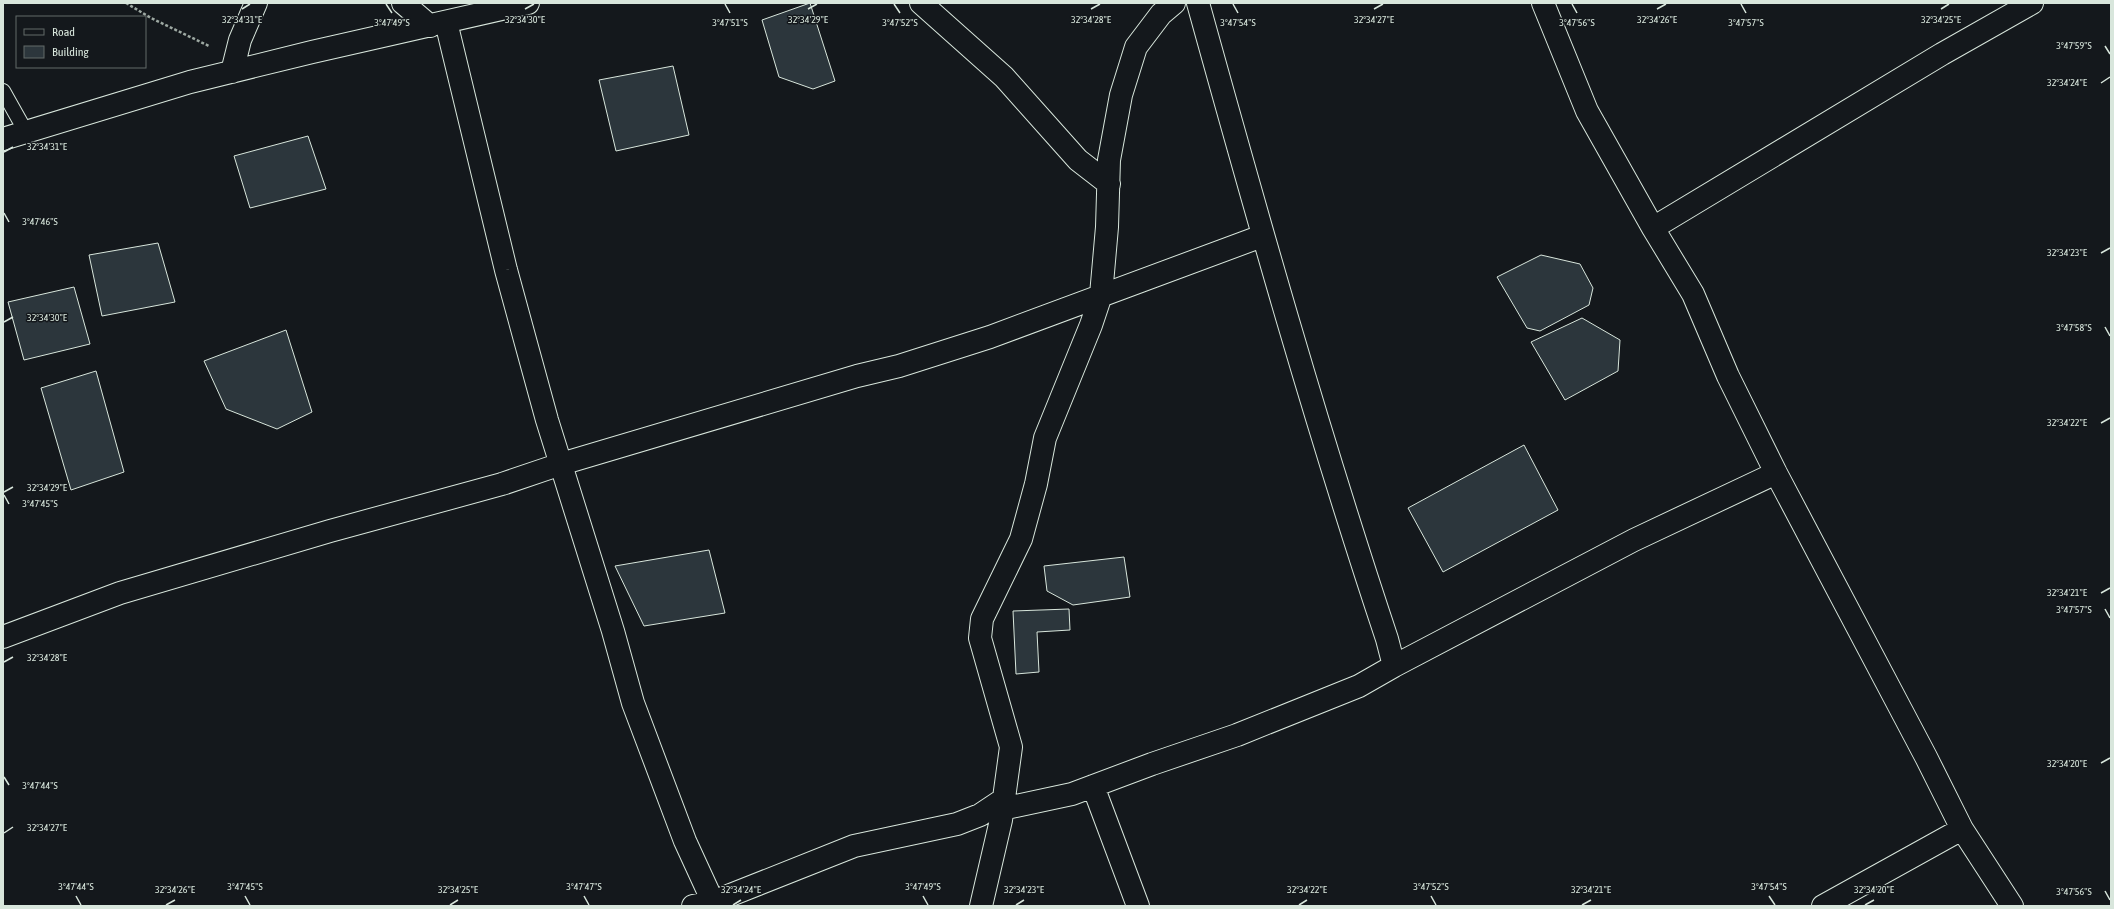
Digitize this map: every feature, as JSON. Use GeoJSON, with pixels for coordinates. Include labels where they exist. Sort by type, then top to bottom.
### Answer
{"type":"FeatureCollection","features":[{"type":"Feature","properties":{"kind":"street"},"geometry":{"type":"LineString","coordinates":[[234,63],[240,40],[256,3]]}},
{"type":"Feature","properties":{"kind":"street"},"geometry":{"type":"LineString","coordinates":[[403,3],[438,24],[561,464],[594,566],[633,703],[686,841],[703,904],[854,846],[957,824],[1003,804],[1072,794],[1152,764],[1237,735],[1303,709],[1359,686],[1394,666],[1634,540],[1776,473]]}},
{"type":"Feature","properties":{"kind":"street"},"geometry":{"type":"LineString","coordinates":[[3,138],[190,82],[234,63],[438,24],[528,3]]}},
{"type":"Feature","properties":{"kind":"street"},"geometry":{"type":"LineString","coordinates":[[921,3],[1004,77],[1078,160],[1109,184]]}},
{"type":"Feature","properties":{"kind":"street"},"geometry":{"type":"LineString","coordinates":[[981,906],[1003,804],[1011,747],[980,638],[982,619],[1021,539],[1036,484],[1045,438],[1091,325],[1101,295],[1109,184],[1109,160],[1121,95],[1136,47],[1161,14],[1174,3]]}},
{"type":"Feature","properties":{"kind":"street"},"geometry":{"type":"LineString","coordinates":[[1198,3],[1262,236],[1311,399],[1387,639],[1394,666]]}},
{"type":"Feature","properties":{"kind":"street"},"geometry":{"type":"LineString","coordinates":[[1544,3],[1588,111],[1653,228],[1693,294],[1728,376],[1776,473],[1926,757],[1962,829],[2012,906]]}},
{"type":"Feature","properties":{"kind":"street"},"geometry":{"type":"LineString","coordinates":[[1653,228],[1942,54],[2032,3]]}},
{"type":"Feature","properties":{"kind":"street"},"geometry":{"type":"LineString","coordinates":[[3,637],[120,593],[330,531],[502,484],[561,464],[857,376],[899,366],[990,337],[1101,295],[1196,262],[1262,236]]}},
{"type":"Feature","properties":{"kind":"street"},"geometry":{"type":"LineString","coordinates":[[1093,786],[1138,906]]}},
{"type":"Feature","properties":{"kind":"street"},"geometry":{"type":"LineString","coordinates":[[1823,906],[1962,829]]}},
{"type":"Feature","properties":{"kind":"lane"},"geometry":{"type":"LineString","coordinates":[[3,91],[26,132]]}},
{"type":"Feature","properties":{"kind":"path"},"geometry":{"type":"LineString","coordinates":[[126,3],[234,63]]}},
{"type":"Feature","properties":{"kind":"building"},"geometry":{"type":"Polygon","coordinates":[[[810,3],[835,81],[813,89],[779,77],[762,20],[810,3]]]}},
{"type":"Feature","properties":{"kind":"building"},"geometry":{"type":"Polygon","coordinates":[[[673,66],[689,135],[616,151],[599,80],[673,66]]]}},
{"type":"Feature","properties":{"kind":"building"},"geometry":{"type":"Polygon","coordinates":[[[308,136],[326,189],[250,208],[234,156],[308,136]]]}},
{"type":"Feature","properties":{"kind":"building"},"geometry":{"type":"Polygon","coordinates":[[[158,243],[175,302],[102,316],[89,255],[158,243]]]}},
{"type":"Feature","properties":{"kind":"building"},"geometry":{"type":"Polygon","coordinates":[[[1541,255],[1580,264],[1593,288],[1589,305],[1540,331],[1527,328],[1497,277],[1541,255]]]}},
{"type":"Feature","properties":{"kind":"building"},"geometry":{"type":"Polygon","coordinates":[[[74,287],[90,344],[24,360],[8,302],[74,287]]]}},
{"type":"Feature","properties":{"kind":"building"},"geometry":{"type":"Polygon","coordinates":[[[1582,318],[1620,340],[1618,371],[1565,400],[1531,342],[1582,318]]]}},
{"type":"Feature","properties":{"kind":"building"},"geometry":{"type":"Polygon","coordinates":[[[286,330],[312,412],[277,429],[226,409],[204,361],[286,330]]]}},
{"type":"Feature","properties":{"kind":"building"},"geometry":{"type":"Polygon","coordinates":[[[96,371],[124,472],[71,490],[41,388],[96,371]]]}},
{"type":"Feature","properties":{"kind":"building"},"geometry":{"type":"Polygon","coordinates":[[[1524,445],[1558,510],[1443,572],[1408,508],[1524,445]]]}},
{"type":"Feature","properties":{"kind":"building"},"geometry":{"type":"Polygon","coordinates":[[[709,550],[725,613],[644,626],[615,566],[709,550]]]}},
{"type":"Feature","properties":{"kind":"building"},"geometry":{"type":"Polygon","coordinates":[[[1124,557],[1130,597],[1073,605],[1047,591],[1044,566],[1124,557]]]}},
{"type":"Feature","properties":{"kind":"building"},"geometry":{"type":"Polygon","coordinates":[[[1069,609],[1070,630],[1037,632],[1039,672],[1016,674],[1013,611],[1069,609]]]}}]}
